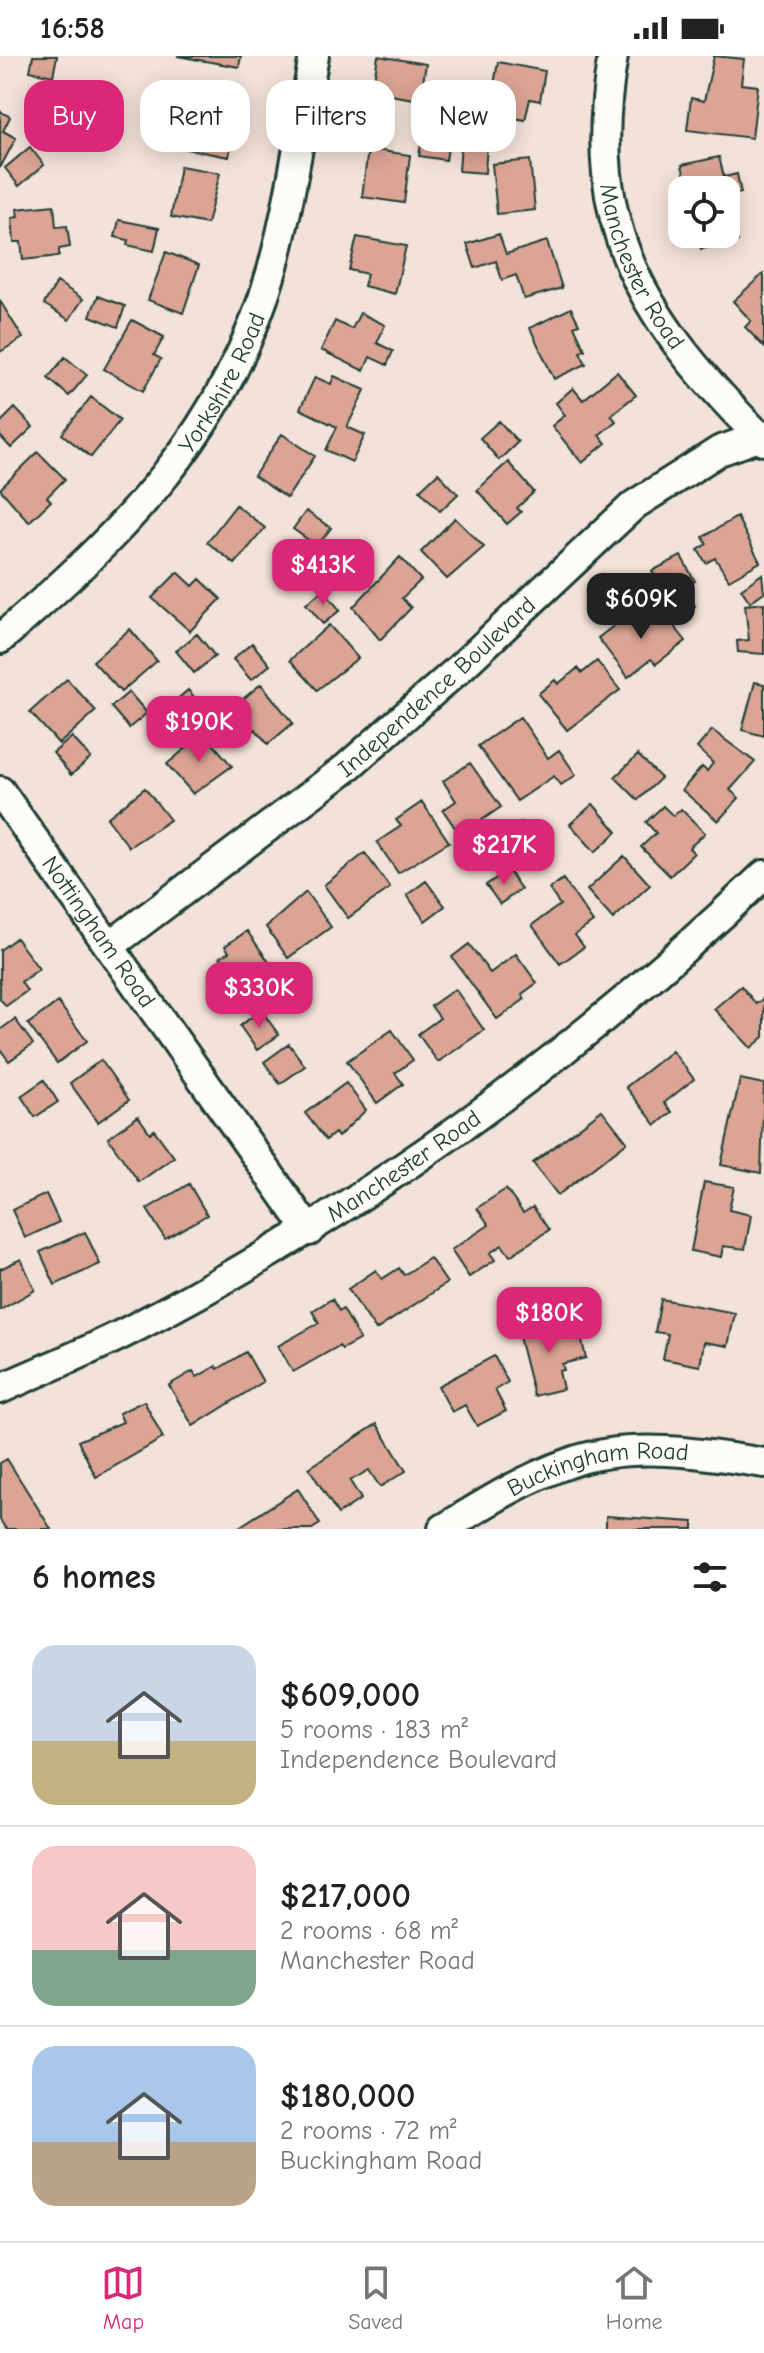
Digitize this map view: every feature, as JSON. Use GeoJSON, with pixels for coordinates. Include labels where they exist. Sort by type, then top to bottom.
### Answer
{"type":"FeatureCollection","features":[{"type":"Feature","properties":{"kind":"street","name":"Yorkshire Road"},"geometry":{"type":"LineString","coordinates":[[0,639],[119,533],[163,482],[202,424],[255,318],[272,270],[314,56]]}},
{"type":"Feature","properties":{"kind":"street","name":"Manchester Road"},"geometry":{"type":"LineString","coordinates":[[613,56],[605,133],[606,182],[616,230],[637,283],[665,331],[694,369],[762,437]]}},
{"type":"Feature","properties":{"kind":"street","name":"Independence Boulevard"},"geometry":{"type":"LineString","coordinates":[[111,945],[345,769],[634,505],[719,451],[762,437]]}},
{"type":"Feature","properties":{"kind":"street","name":"Nottingham Road"},"geometry":{"type":"LineString","coordinates":[[0,791],[309,1231]]}},
{"type":"Feature","properties":{"kind":"street","name":"Manchester Road"},"geometry":{"type":"LineString","coordinates":[[0,1389],[135,1328],[309,1231],[444,1143],[519,1088],[701,935],[764,875]]}},
{"type":"Feature","properties":{"kind":"street","name":"Buckingham Road"},"geometry":{"type":"LineString","coordinates":[[443,1529],[514,1486],[572,1461],[645,1450],[702,1453],[764,1463]]}},
{"type":"Feature","properties":{"kind":"building"},"geometry":{"type":"Polygon","coordinates":[[[33,56],[57,56],[53,76],[30,71],[33,56]]]}},
{"type":"Feature","properties":{"kind":"building"},"geometry":{"type":"Polygon","coordinates":[[[177,56],[241,56],[239,67],[177,56]]]}},
{"type":"Feature","properties":{"kind":"building"},"geometry":{"type":"Polygon","coordinates":[[[378,56],[426,64],[423,80],[411,80],[411,98],[395,96],[395,80],[374,80],[378,56]]]}},
{"type":"Feature","properties":{"kind":"building"},"geometry":{"type":"Polygon","coordinates":[[[714,56],[744,59],[741,84],[758,86],[752,138],[687,130],[691,98],[704,101],[714,56]]]}},
{"type":"Feature","properties":{"kind":"building"},"geometry":{"type":"Polygon","coordinates":[[[498,62],[545,71],[540,101],[530,99],[525,120],[516,118],[516,80],[495,80],[498,62]]]}},
{"type":"Feature","properties":{"kind":"building"},"geometry":{"type":"Polygon","coordinates":[[[0,111],[10,117],[3,131],[16,138],[0,168],[0,111]]]}},
{"type":"Feature","properties":{"kind":"building"},"geometry":{"type":"Polygon","coordinates":[[[24,152],[34,152],[44,165],[19,186],[5,168],[24,152]]]}},
{"type":"Feature","properties":{"kind":"building"},"geometry":{"type":"Polygon","coordinates":[[[202,152],[230,152],[229,157],[202,152]]]}},
{"type":"Feature","properties":{"kind":"building"},"geometry":{"type":"Polygon","coordinates":[[[368,152],[410,155],[404,203],[362,197],[368,152]]]}},
{"type":"Feature","properties":{"kind":"building"},"geometry":{"type":"Polygon","coordinates":[[[420,152],[447,152],[446,160],[419,156],[420,152]]]}},
{"type":"Feature","properties":{"kind":"building"},"geometry":{"type":"Polygon","coordinates":[[[460,152],[486,152],[485,173],[459,171],[460,152]]]}},
{"type":"Feature","properties":{"kind":"building"},"geometry":{"type":"Polygon","coordinates":[[[719,157],[724,176],[685,176],[682,165],[719,157]]]}},
{"type":"Feature","properties":{"kind":"building"},"geometry":{"type":"Polygon","coordinates":[[[530,160],[535,210],[497,214],[492,164],[530,160]]]}},
{"type":"Feature","properties":{"kind":"building"},"geometry":{"type":"Polygon","coordinates":[[[180,166],[220,173],[207,224],[171,217],[180,166]]]}},
{"type":"Feature","properties":{"kind":"building"},"geometry":{"type":"Polygon","coordinates":[[[54,205],[56,227],[67,226],[70,247],[59,249],[59,256],[23,260],[21,242],[14,242],[12,218],[18,217],[17,209],[54,205]]]}},
{"type":"Feature","properties":{"kind":"building"},"geometry":{"type":"Polygon","coordinates":[[[119,220],[159,228],[154,251],[127,245],[128,240],[115,237],[119,220]]]}},
{"type":"Feature","properties":{"kind":"building"},"geometry":{"type":"Polygon","coordinates":[[[499,234],[506,254],[547,241],[562,288],[524,299],[516,275],[502,280],[496,261],[475,268],[467,244],[499,234]]]}},
{"type":"Feature","properties":{"kind":"building"},"geometry":{"type":"Polygon","coordinates":[[[357,237],[406,246],[395,294],[364,286],[367,274],[349,270],[357,237]]]}},
{"type":"Feature","properties":{"kind":"building"},"geometry":{"type":"Polygon","coordinates":[[[166,252],[199,265],[183,313],[148,300],[166,252]]]}},
{"type":"Feature","properties":{"kind":"building"},"geometry":{"type":"Polygon","coordinates":[[[763,274],[764,347],[745,327],[751,321],[733,301],[763,274]]]}},
{"type":"Feature","properties":{"kind":"building"},"geometry":{"type":"Polygon","coordinates":[[[57,282],[83,299],[69,320],[44,304],[57,282]]]}},
{"type":"Feature","properties":{"kind":"building"},"geometry":{"type":"Polygon","coordinates":[[[98,296],[125,306],[118,327],[90,316],[98,296]]]}},
{"type":"Feature","properties":{"kind":"building"},"geometry":{"type":"Polygon","coordinates":[[[0,301],[23,338],[0,352],[0,301]]]}},
{"type":"Feature","properties":{"kind":"building"},"geometry":{"type":"Polygon","coordinates":[[[571,308],[579,324],[574,326],[585,350],[580,352],[586,364],[554,379],[530,328],[571,308]]]}},
{"type":"Feature","properties":{"kind":"building"},"geometry":{"type":"Polygon","coordinates":[[[360,313],[385,325],[377,343],[393,351],[387,365],[370,357],[364,371],[321,350],[335,321],[352,329],[360,313]]]}},
{"type":"Feature","properties":{"kind":"building"},"geometry":{"type":"Polygon","coordinates":[[[132,320],[164,337],[154,355],[161,359],[143,391],[104,369],[132,320]]]}},
{"type":"Feature","properties":{"kind":"building"},"geometry":{"type":"Polygon","coordinates":[[[65,357],[87,375],[69,396],[48,378],[65,357]]]}},
{"type":"Feature","properties":{"kind":"building"},"geometry":{"type":"Polygon","coordinates":[[[617,372],[636,395],[611,415],[616,421],[599,435],[606,443],[582,463],[552,426],[565,415],[556,403],[573,388],[583,400],[617,372]]]}},
{"type":"Feature","properties":{"kind":"building"},"geometry":{"type":"Polygon","coordinates":[[[334,376],[365,390],[347,427],[365,435],[352,462],[326,450],[337,427],[300,409],[315,377],[331,384],[334,376]]]}},
{"type":"Feature","properties":{"kind":"building"},"geometry":{"type":"Polygon","coordinates":[[[91,397],[120,420],[91,457],[62,434],[91,397]]]}},
{"type":"Feature","properties":{"kind":"building"},"geometry":{"type":"Polygon","coordinates":[[[15,408],[33,427],[11,448],[0,436],[0,423],[15,408]]]}},
{"type":"Feature","properties":{"kind":"building"},"geometry":{"type":"Polygon","coordinates":[[[499,421],[518,442],[499,460],[480,438],[499,421]]]}},
{"type":"Feature","properties":{"kind":"building"},"geometry":{"type":"Polygon","coordinates":[[[282,434],[315,456],[287,498],[254,476],[282,434]]]}},
{"type":"Feature","properties":{"kind":"building"},"geometry":{"type":"Polygon","coordinates":[[[38,452],[65,479],[47,497],[51,501],[29,522],[0,489],[38,452]]]}},
{"type":"Feature","properties":{"kind":"building"},"geometry":{"type":"Polygon","coordinates":[[[508,462],[534,492],[517,508],[521,512],[507,524],[477,490],[508,462]]]}},
{"type":"Feature","properties":{"kind":"building"},"geometry":{"type":"Polygon","coordinates":[[[438,473],[458,494],[440,511],[420,490],[438,473]]]}},
{"type":"Feature","properties":{"kind":"building"},"geometry":{"type":"Polygon","coordinates":[[[236,505],[265,528],[235,564],[207,542],[236,505]]]}},
{"type":"Feature","properties":{"kind":"building"},"geometry":{"type":"Polygon","coordinates":[[[306,511],[331,528],[317,546],[293,529],[306,511]]]}},
{"type":"Feature","properties":{"kind":"building"},"geometry":{"type":"Polygon","coordinates":[[[737,517],[760,562],[729,580],[715,558],[706,563],[698,550],[707,544],[703,537],[737,517]]]}},
{"type":"Feature","properties":{"kind":"building"},"geometry":{"type":"Polygon","coordinates":[[[455,518],[484,547],[447,579],[421,552],[455,518]]]}},
{"type":"Feature","properties":{"kind":"building"},"geometry":{"type":"Polygon","coordinates":[[[681,556],[695,581],[684,587],[695,606],[676,617],[652,571],[681,556]]]}},
{"type":"Feature","properties":{"kind":"building"},"geometry":{"type":"Polygon","coordinates":[[[400,557],[421,580],[402,598],[411,608],[380,640],[353,607],[400,557]]]}},
{"type":"Feature","properties":{"kind":"building"},"geometry":{"type":"Polygon","coordinates":[[[178,572],[193,586],[200,579],[221,599],[190,631],[152,598],[178,572]]]}},
{"type":"Feature","properties":{"kind":"building"},"geometry":{"type":"Polygon","coordinates":[[[762,574],[764,592],[750,602],[741,589],[762,574]]]}},
{"type":"Feature","properties":{"kind":"building"},"geometry":{"type":"Polygon","coordinates":[[[323,590],[340,610],[323,624],[306,604],[323,590]]]}},
{"type":"Feature","properties":{"kind":"building"},"geometry":{"type":"Polygon","coordinates":[[[764,603],[764,654],[738,652],[737,641],[749,640],[745,605],[764,603]]]}},
{"type":"Feature","properties":{"kind":"building"},"geometry":{"type":"Polygon","coordinates":[[[662,611],[686,641],[656,664],[651,659],[628,677],[598,638],[625,617],[632,625],[648,612],[653,618],[662,611]]]}},
{"type":"Feature","properties":{"kind":"building"},"geometry":{"type":"Polygon","coordinates":[[[329,625],[358,658],[317,690],[290,660],[329,625]]]}},
{"type":"Feature","properties":{"kind":"building"},"geometry":{"type":"Polygon","coordinates":[[[130,629],[157,661],[121,692],[93,661],[130,629]]]}},
{"type":"Feature","properties":{"kind":"building"},"geometry":{"type":"Polygon","coordinates":[[[197,634],[215,656],[194,673],[176,651],[197,634]]]}},
{"type":"Feature","properties":{"kind":"building"},"geometry":{"type":"Polygon","coordinates":[[[252,643],[270,665],[251,680],[233,659],[252,643]]]}},
{"type":"Feature","properties":{"kind":"building"},"geometry":{"type":"Polygon","coordinates":[[[597,661],[620,690],[567,730],[538,694],[555,680],[558,684],[578,668],[582,673],[597,661]]]}},
{"type":"Feature","properties":{"kind":"building"},"geometry":{"type":"Polygon","coordinates":[[[67,679],[96,711],[59,744],[30,712],[67,679]]]}},
{"type":"Feature","properties":{"kind":"building"},"geometry":{"type":"Polygon","coordinates":[[[755,682],[764,684],[764,736],[742,730],[755,682]]]}},
{"type":"Feature","properties":{"kind":"building"},"geometry":{"type":"Polygon","coordinates":[[[261,684],[293,723],[268,744],[255,729],[245,737],[225,714],[261,684]]]}},
{"type":"Feature","properties":{"kind":"building"},"geometry":{"type":"Polygon","coordinates":[[[188,690],[207,712],[170,743],[152,721],[188,690]]]}},
{"type":"Feature","properties":{"kind":"building"},"geometry":{"type":"Polygon","coordinates":[[[129,692],[147,713],[129,728],[111,707],[129,692]]]}},
{"type":"Feature","properties":{"kind":"building"},"geometry":{"type":"Polygon","coordinates":[[[520,717],[548,758],[559,750],[576,775],[561,785],[554,776],[517,801],[478,746],[520,717]]]}},
{"type":"Feature","properties":{"kind":"building"},"geometry":{"type":"Polygon","coordinates":[[[712,730],[755,762],[730,790],[739,798],[718,821],[682,790],[702,767],[707,771],[713,763],[697,748],[712,730]]]}},
{"type":"Feature","properties":{"kind":"building"},"geometry":{"type":"Polygon","coordinates":[[[204,733],[232,766],[193,794],[167,764],[204,733]]]}},
{"type":"Feature","properties":{"kind":"building"},"geometry":{"type":"Polygon","coordinates":[[[72,737],[91,758],[71,775],[53,753],[72,737]]]}},
{"type":"Feature","properties":{"kind":"building"},"geometry":{"type":"Polygon","coordinates":[[[638,755],[661,778],[638,800],[615,777],[638,755]]]}},
{"type":"Feature","properties":{"kind":"building"},"geometry":{"type":"Polygon","coordinates":[[[470,763],[501,807],[460,835],[443,810],[456,801],[443,781],[470,763]]]}},
{"type":"Feature","properties":{"kind":"building"},"geometry":{"type":"Polygon","coordinates":[[[145,788],[170,820],[129,847],[107,818],[145,788]]]}},
{"type":"Feature","properties":{"kind":"building"},"geometry":{"type":"Polygon","coordinates":[[[422,802],[449,842],[398,873],[377,842],[401,826],[396,820],[422,802]]]}},
{"type":"Feature","properties":{"kind":"building"},"geometry":{"type":"Polygon","coordinates":[[[593,804],[617,832],[595,852],[570,824],[593,804]]]}},
{"type":"Feature","properties":{"kind":"building"},"geometry":{"type":"Polygon","coordinates":[[[663,806],[673,816],[681,809],[705,833],[689,848],[694,853],[670,876],[641,847],[656,833],[646,822],[663,806]]]}},
{"type":"Feature","properties":{"kind":"building"},"geometry":{"type":"Polygon","coordinates":[[[521,822],[528,832],[521,837],[514,827],[521,822]]]}},
{"type":"Feature","properties":{"kind":"building"},"geometry":{"type":"Polygon","coordinates":[[[365,853],[390,888],[348,918],[324,885],[365,853]]]}},
{"type":"Feature","properties":{"kind":"building"},"geometry":{"type":"Polygon","coordinates":[[[624,856],[650,885],[613,919],[587,890],[624,856]]]}},
{"type":"Feature","properties":{"kind":"building"},"geometry":{"type":"Polygon","coordinates":[[[508,870],[521,889],[500,904],[486,885],[508,870]]]}},
{"type":"Feature","properties":{"kind":"building"},"geometry":{"type":"Polygon","coordinates":[[[563,879],[593,922],[575,935],[584,947],[560,964],[532,925],[560,905],[549,889],[563,879]]]}},
{"type":"Feature","properties":{"kind":"building"},"geometry":{"type":"Polygon","coordinates":[[[426,881],[445,906],[425,921],[407,895],[426,881]]]}},
{"type":"Feature","properties":{"kind":"building"},"geometry":{"type":"Polygon","coordinates":[[[306,892],[331,927],[288,958],[266,927],[306,892]]]}},
{"type":"Feature","properties":{"kind":"building"},"geometry":{"type":"Polygon","coordinates":[[[247,931],[274,969],[228,1000],[210,974],[225,963],[220,957],[229,952],[225,946],[247,931]]]}},
{"type":"Feature","properties":{"kind":"building"},"geometry":{"type":"Polygon","coordinates":[[[16,938],[39,969],[21,982],[27,991],[6,1006],[0,999],[0,950],[16,938]]]}},
{"type":"Feature","properties":{"kind":"building"},"geometry":{"type":"Polygon","coordinates":[[[469,944],[490,973],[516,954],[537,983],[522,994],[525,999],[497,1019],[452,957],[469,944]]]}},
{"type":"Feature","properties":{"kind":"building"},"geometry":{"type":"Polygon","coordinates":[[[741,986],[756,1004],[764,998],[764,1037],[751,1048],[714,1009],[741,986]]]}},
{"type":"Feature","properties":{"kind":"building"},"geometry":{"type":"Polygon","coordinates":[[[455,989],[484,1030],[438,1062],[418,1034],[440,1018],[431,1006],[455,989]]]}},
{"type":"Feature","properties":{"kind":"building"},"geometry":{"type":"Polygon","coordinates":[[[58,1002],[87,1041],[57,1063],[28,1024],[58,1002]]]}},
{"type":"Feature","properties":{"kind":"building"},"geometry":{"type":"Polygon","coordinates":[[[261,1010],[279,1035],[257,1050],[240,1026],[261,1010]]]}},
{"type":"Feature","properties":{"kind":"building"},"geometry":{"type":"Polygon","coordinates":[[[15,1019],[33,1044],[9,1061],[0,1049],[0,1030],[15,1019]]]}},
{"type":"Feature","properties":{"kind":"building"},"geometry":{"type":"Polygon","coordinates":[[[392,1030],[413,1060],[395,1073],[403,1084],[377,1103],[347,1061],[392,1030]]]}},
{"type":"Feature","properties":{"kind":"building"},"geometry":{"type":"Polygon","coordinates":[[[289,1044],[305,1066],[280,1084],[264,1062],[289,1044]]]}},
{"type":"Feature","properties":{"kind":"building"},"geometry":{"type":"Polygon","coordinates":[[[672,1051],[694,1079],[664,1103],[672,1112],[656,1125],[626,1087],[672,1051]]]}},
{"type":"Feature","properties":{"kind":"building"},"geometry":{"type":"Polygon","coordinates":[[[101,1060],[129,1100],[98,1122],[70,1083],[101,1060]]]}},
{"type":"Feature","properties":{"kind":"building"},"geometry":{"type":"Polygon","coordinates":[[[740,1079],[764,1084],[761,1173],[721,1165],[740,1079]]]}},
{"type":"Feature","properties":{"kind":"building"},"geometry":{"type":"Polygon","coordinates":[[[44,1080],[58,1102],[35,1117],[21,1096],[44,1080]]]}},
{"type":"Feature","properties":{"kind":"building"},"geometry":{"type":"Polygon","coordinates":[[[346,1083],[366,1110],[338,1137],[335,1133],[326,1140],[305,1113],[346,1083]]]}},
{"type":"Feature","properties":{"kind":"building"},"geometry":{"type":"Polygon","coordinates":[[[602,1110],[627,1142],[558,1195],[533,1163],[602,1110]]]}},
{"type":"Feature","properties":{"kind":"building"},"geometry":{"type":"Polygon","coordinates":[[[138,1116],[150,1133],[154,1130],[174,1157],[139,1182],[108,1138],[138,1116]]]}},
{"type":"Feature","properties":{"kind":"building"},"geometry":{"type":"Polygon","coordinates":[[[704,1182],[734,1187],[729,1210],[751,1215],[745,1249],[723,1246],[721,1257],[691,1251],[704,1182]]]}},
{"type":"Feature","properties":{"kind":"building"},"geometry":{"type":"Polygon","coordinates":[[[189,1184],[207,1215],[165,1239],[147,1209],[189,1184]]]}},
{"type":"Feature","properties":{"kind":"building"},"geometry":{"type":"Polygon","coordinates":[[[506,1189],[523,1213],[533,1207],[549,1230],[510,1256],[502,1245],[490,1253],[495,1260],[469,1277],[451,1250],[489,1225],[477,1208],[506,1189]]]}},
{"type":"Feature","properties":{"kind":"building"},"geometry":{"type":"Polygon","coordinates":[[[46,1194],[59,1222],[25,1238],[12,1210],[46,1194]]]}},
{"type":"Feature","properties":{"kind":"building"},"geometry":{"type":"Polygon","coordinates":[[[85,1232],[100,1264],[55,1285],[40,1252],[85,1232]]]}},
{"type":"Feature","properties":{"kind":"building"},"geometry":{"type":"Polygon","coordinates":[[[430,1258],[447,1283],[376,1330],[348,1289],[376,1270],[382,1279],[399,1268],[404,1275],[430,1258]]]}},
{"type":"Feature","properties":{"kind":"building"},"geometry":{"type":"Polygon","coordinates":[[[21,1259],[35,1290],[0,1310],[0,1269],[21,1259]]]}},
{"type":"Feature","properties":{"kind":"building"},"geometry":{"type":"Polygon","coordinates":[[[332,1299],[339,1311],[343,1309],[360,1339],[342,1349],[339,1346],[293,1372],[278,1346],[319,1323],[312,1311],[332,1299]]]}},
{"type":"Feature","properties":{"kind":"building"},"geometry":{"type":"Polygon","coordinates":[[[661,1299],[735,1313],[728,1346],[704,1342],[700,1366],[663,1359],[668,1334],[655,1332],[661,1299]]]}},
{"type":"Feature","properties":{"kind":"building"},"geometry":{"type":"Polygon","coordinates":[[[546,1322],[550,1336],[579,1328],[586,1358],[562,1364],[564,1370],[559,1371],[563,1389],[534,1396],[517,1329],[546,1322]]]}},
{"type":"Feature","properties":{"kind":"building"},"geometry":{"type":"Polygon","coordinates":[[[246,1352],[263,1382],[193,1426],[169,1385],[193,1371],[197,1377],[216,1366],[218,1369],[246,1352]]]}},
{"type":"Feature","properties":{"kind":"building"},"geometry":{"type":"Polygon","coordinates":[[[494,1356],[508,1382],[495,1390],[506,1411],[477,1426],[465,1405],[452,1412],[438,1386],[494,1356]]]}},
{"type":"Feature","properties":{"kind":"building"},"geometry":{"type":"Polygon","coordinates":[[[144,1401],[163,1438],[96,1477],[78,1441],[123,1422],[119,1413],[144,1401]]]}},
{"type":"Feature","properties":{"kind":"building"},"geometry":{"type":"Polygon","coordinates":[[[377,1424],[406,1471],[380,1487],[369,1470],[350,1481],[361,1499],[338,1514],[309,1468],[377,1424]]]}},
{"type":"Feature","properties":{"kind":"building"},"geometry":{"type":"Polygon","coordinates":[[[7,1459],[51,1529],[6,1529],[0,1520],[0,1463],[7,1459]]]}},
{"type":"Feature","properties":{"kind":"building"},"geometry":{"type":"Polygon","coordinates":[[[298,1489],[320,1524],[312,1529],[236,1529],[298,1489]]]}},
{"type":"Feature","properties":{"kind":"building"},"geometry":{"type":"Polygon","coordinates":[[[606,1516],[693,1522],[693,1529],[606,1529],[606,1516]]]}}]}
